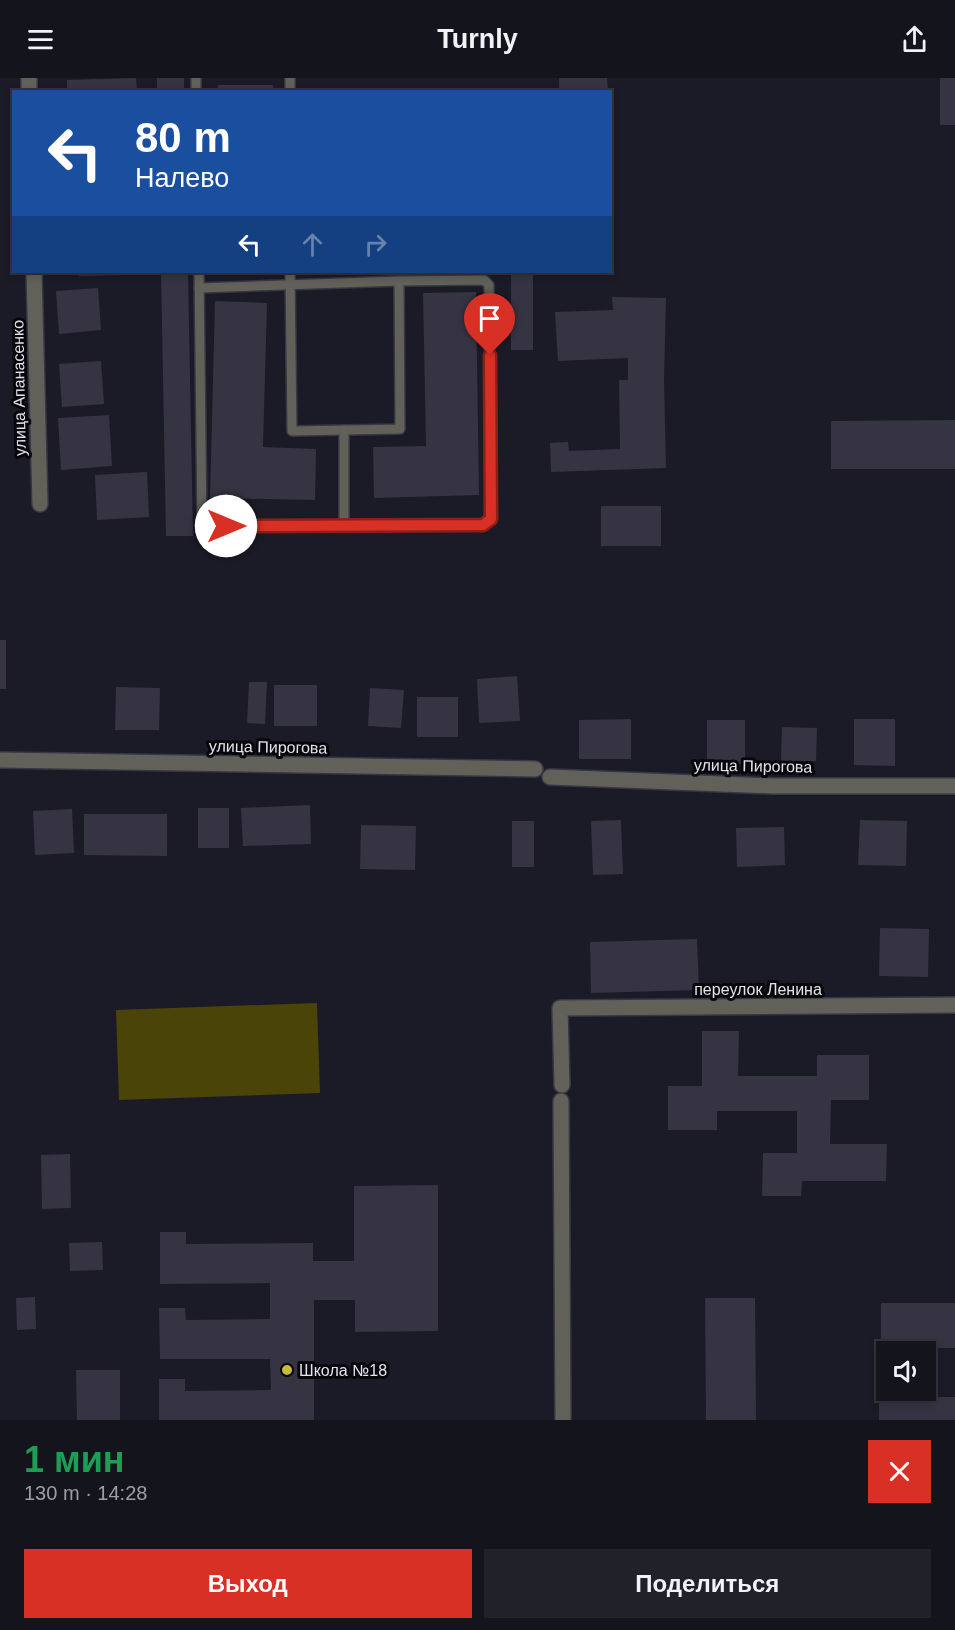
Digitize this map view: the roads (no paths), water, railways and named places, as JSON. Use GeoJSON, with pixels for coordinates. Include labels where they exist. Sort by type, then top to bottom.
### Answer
{"type":"FeatureCollection","features":[{"type":"Feature","properties":{"kind":"street","name":"улица Апанасенко"},"geometry":{"type":"LineString","coordinates":[[34,273],[40,504]]}},
{"type":"Feature","properties":{"kind":"street","name":"улица Пирогова"},"geometry":{"type":"LineString","coordinates":[[0,760],[535,769]]}},
{"type":"Feature","properties":{"kind":"street","name":"улица Пирогова"},"geometry":{"type":"LineString","coordinates":[[549,777],[773,786],[955,786]]}},
{"type":"Feature","properties":{"kind":"street","name":"переулок Ленина"},"geometry":{"type":"LineString","coordinates":[[562,1085],[560,1008],[955,1005]]}},
{"type":"Feature","properties":{"kind":"street"},"geometry":{"type":"LineString","coordinates":[[561,1101],[563,1420]]}},
{"type":"Feature","properties":{"kind":"lane"},"geometry":{"type":"LineString","coordinates":[[199,273],[199,288],[202,526],[483,525],[491,519],[489,285],[484,280],[199,288]]}},
{"type":"Feature","properties":{"kind":"lane"},"geometry":{"type":"LineString","coordinates":[[290,273],[292,431],[400,429],[399,281]]}},
{"type":"Feature","properties":{"kind":"lane"},"geometry":{"type":"LineString","coordinates":[[344,430],[344,526]]}},
{"type":"Feature","properties":{"kind":"place","name":"Школа №18"},"geometry":{"type":"Point","coordinates":[287,1370]}}]}
